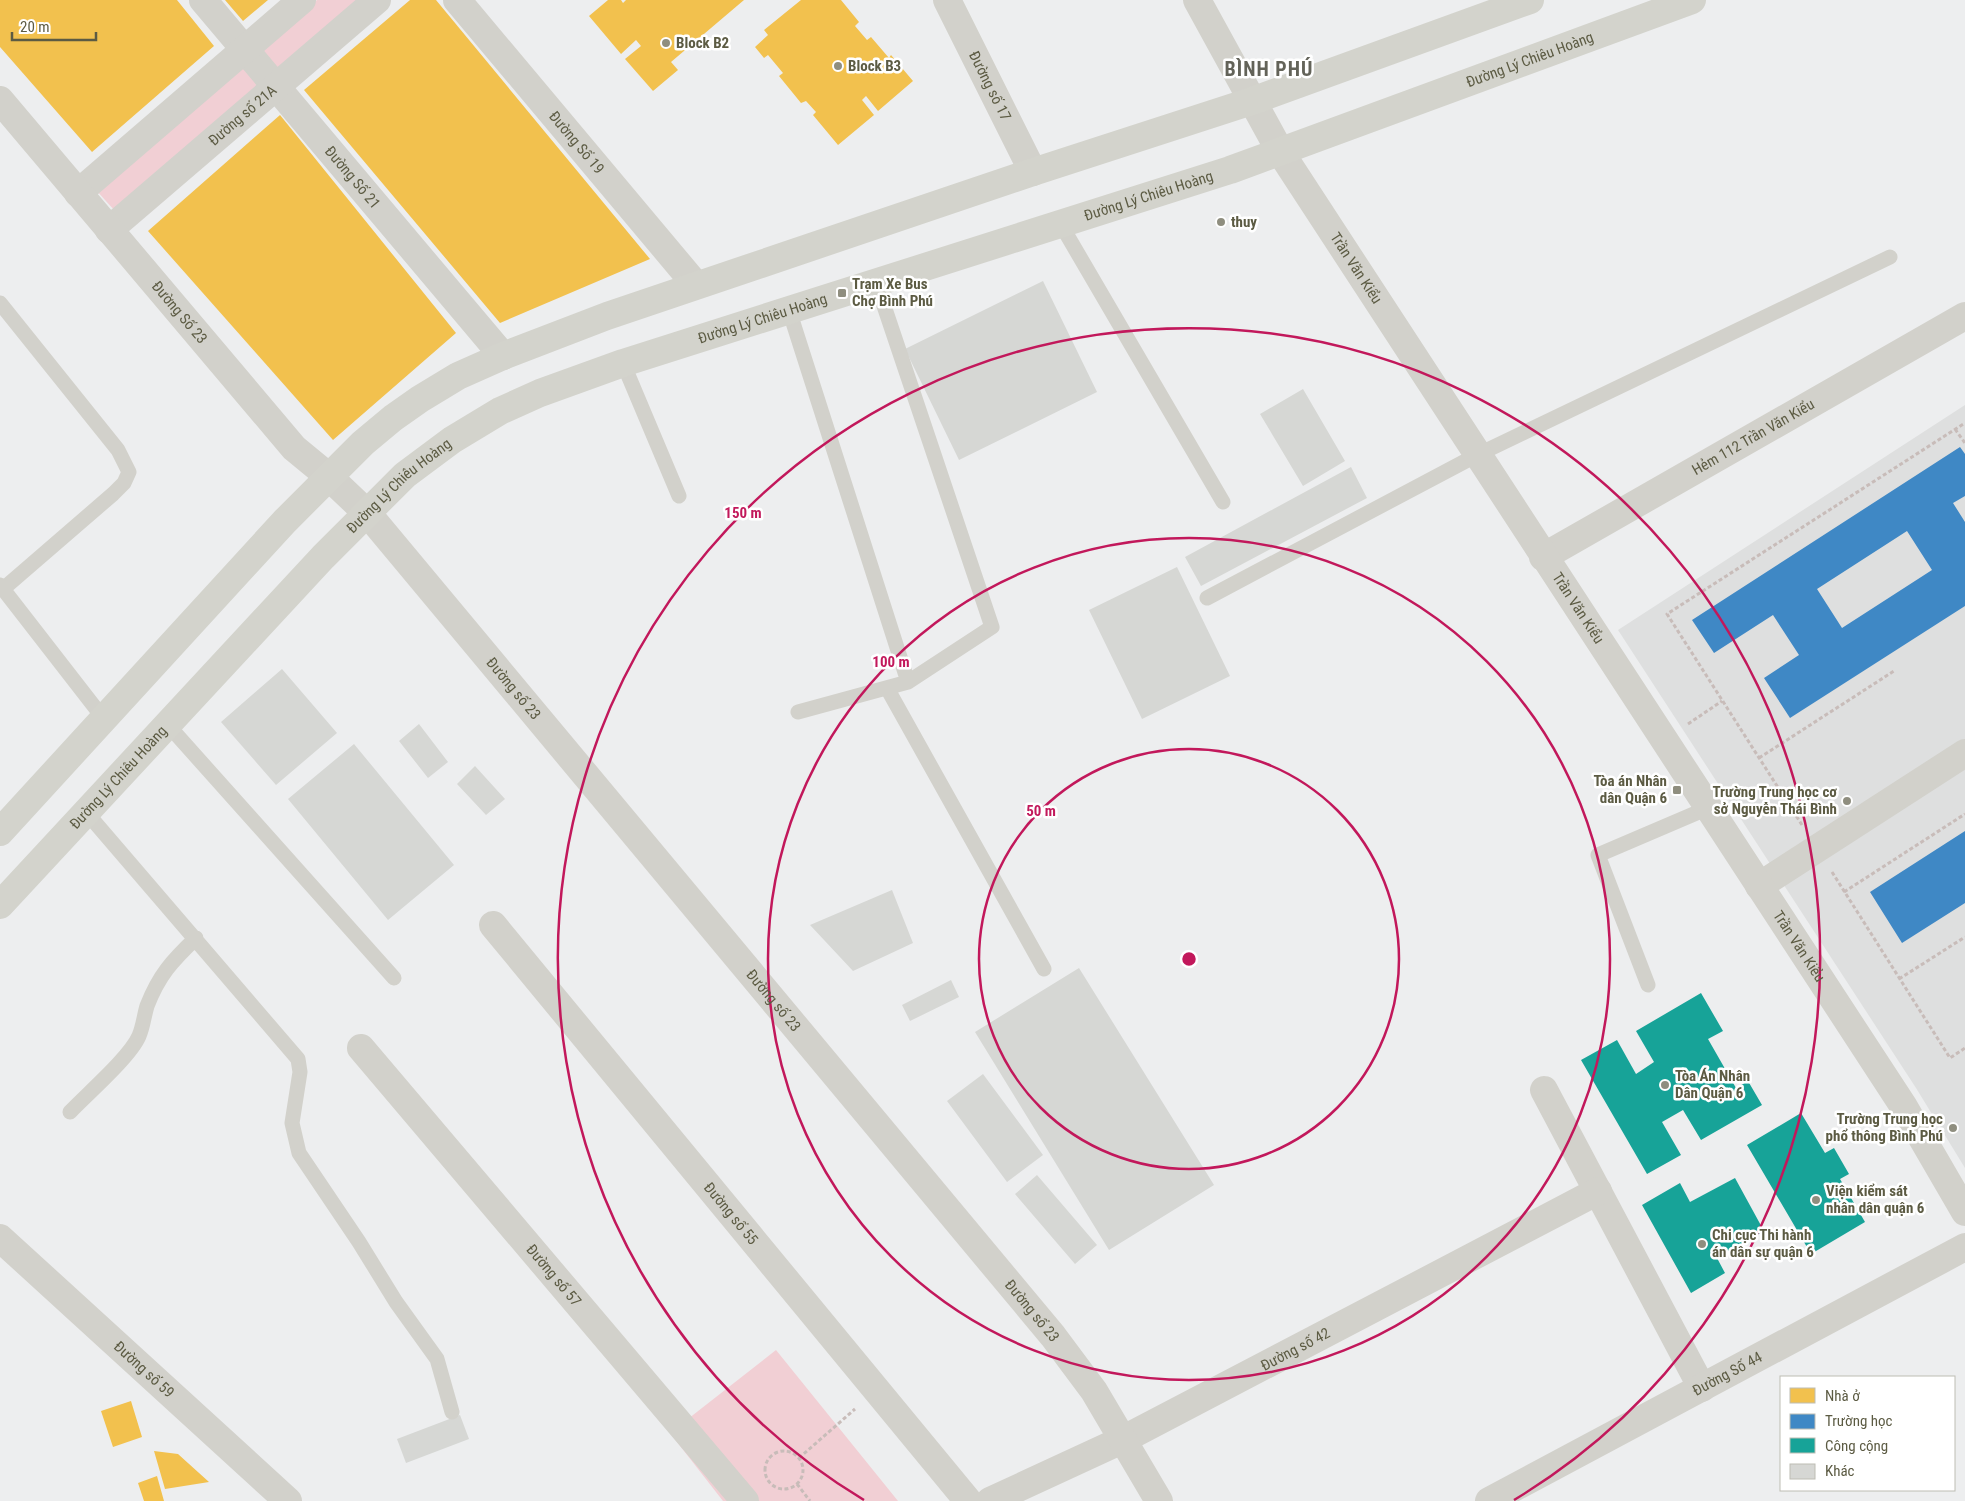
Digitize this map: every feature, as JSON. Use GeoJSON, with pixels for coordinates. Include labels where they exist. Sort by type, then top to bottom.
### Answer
{"type":"FeatureCollection","features":[{"type":"Feature","properties":{"kind":"main road"},"geometry":{"type":"LineString","coordinates":[[0,832],[328,476],[363,443],[420,399],[458,376],[503,356],[607,316],[1033,172],[1252,101],[1530,0]]}},
{"type":"Feature","properties":{"kind":"main road","name":"Đường Lý Chiêu Hoàng"},"geometry":{"type":"LineString","coordinates":[[0,905],[322,557],[406,475],[452,440],[500,411],[540,393],[623,363],[1281,152],[1692,0]]}},
{"type":"Feature","properties":{"kind":"street","name":"Đường Số 21"},"geometry":{"type":"LineString","coordinates":[[204,0],[503,356]]}},
{"type":"Feature","properties":{"kind":"street"},"geometry":{"type":"LineString","coordinates":[[78,192],[302,0]]}},
{"type":"Feature","properties":{"kind":"street","name":"Đường số 21A"},"geometry":{"type":"LineString","coordinates":[[109,230],[377,0]]}},
{"type":"Feature","properties":{"kind":"street","name":"Đường Số 19"},"geometry":{"type":"LineString","coordinates":[[457,0],[696,285]]}},
{"type":"Feature","properties":{"kind":"street","name":"Đường số 17"},"geometry":{"type":"LineString","coordinates":[[947,0],[1033,172]]}},
{"type":"Feature","properties":{"kind":"street","name":"Trần Văn Kiểu"},"geometry":{"type":"LineString","coordinates":[[1196,0],[1281,152],[1476,455],[1904,1107],[1965,1212]]}},
{"type":"Feature","properties":{"kind":"street","name":"Đường Số 23"},"geometry":{"type":"LineString","coordinates":[[0,100],[294,448],[328,476],[368,514]]}},
{"type":"Feature","properties":{"kind":"street","name":"Hẻm 112 Trần Văn Kiểu"},"geometry":{"type":"LineString","coordinates":[[1543,557],[1965,316]]}},
{"type":"Feature","properties":{"kind":"street","name":"Đường số 23"},"geometry":{"type":"LineString","coordinates":[[368,514],[1054,1336],[1094,1391],[1159,1501]]}},
{"type":"Feature","properties":{"kind":"street"},"geometry":{"type":"LineString","coordinates":[[1759,886],[1965,753]]}},
{"type":"Feature","properties":{"kind":"street","name":"Đường số 55"},"geometry":{"type":"LineString","coordinates":[[492,925],[968,1501]]}},
{"type":"Feature","properties":{"kind":"street","name":"Đường số 57"},"geometry":{"type":"LineString","coordinates":[[361,1048],[745,1501]]}},
{"type":"Feature","properties":{"kind":"street"},"geometry":{"type":"LineString","coordinates":[[1544,1090],[1702,1388]]}},
{"type":"Feature","properties":{"kind":"street","name":"Đường số 42"},"geometry":{"type":"LineString","coordinates":[[990,1501],[1122,1440],[1598,1191]]}},
{"type":"Feature","properties":{"kind":"street","name":"Đường số 59"},"geometry":{"type":"LineString","coordinates":[[0,1238],[288,1501]]}},
{"type":"Feature","properties":{"kind":"street","name":"Đường Số 44"},"geometry":{"type":"LineString","coordinates":[[1489,1501],[1965,1247]]}},
{"type":"Feature","properties":{"kind":"lane"},"geometry":{"type":"LineString","coordinates":[[1060,223],[1223,502]]}},
{"type":"Feature","properties":{"kind":"lane"},"geometry":{"type":"LineString","coordinates":[[1208,598],[1476,455],[1890,257]]}},
{"type":"Feature","properties":{"kind":"lane"},"geometry":{"type":"LineString","coordinates":[[798,712],[908,682],[992,627],[876,282]]}},
{"type":"Feature","properties":{"kind":"lane"},"geometry":{"type":"LineString","coordinates":[[0,303],[118,450],[129,472],[124,483],[112,494],[2,587],[104,719]]}},
{"type":"Feature","properties":{"kind":"lane"},"geometry":{"type":"LineString","coordinates":[[789,310],[908,682]]}},
{"type":"Feature","properties":{"kind":"lane"},"geometry":{"type":"LineString","coordinates":[[623,363],[679,496]]}},
{"type":"Feature","properties":{"kind":"lane"},"geometry":{"type":"LineString","coordinates":[[887,688],[1044,970]]}},
{"type":"Feature","properties":{"kind":"lane"},"geometry":{"type":"LineString","coordinates":[[168,725],[394,978]]}},
{"type":"Feature","properties":{"kind":"lane"},"geometry":{"type":"LineString","coordinates":[[1648,985],[1598,855],[1708,808]]}},
{"type":"Feature","properties":{"kind":"lane"},"geometry":{"type":"LineString","coordinates":[[86,812],[298,1059],[300,1072],[292,1123],[299,1153],[359,1242],[396,1302],[437,1359],[452,1412]]}},
{"type":"Feature","properties":{"kind":"lane"},"geometry":{"type":"LineString","coordinates":[[70,1112],[128,1053],[139,1036],[156,984],[171,962],[196,938]]}},
{"type":"Feature","properties":{"kind":"path"},"geometry":{"type":"LineString","coordinates":[[1965,423],[1667,614],[1950,1058],[1965,1048]]}},
{"type":"Feature","properties":{"kind":"path"},"geometry":{"type":"LineString","coordinates":[[1955,429],[1965,443]]}},
{"type":"Feature","properties":{"kind":"path"},"geometry":{"type":"LineString","coordinates":[[1759,758],[1894,671]]}},
{"type":"Feature","properties":{"kind":"path"},"geometry":{"type":"LineString","coordinates":[[1664,740],[1722,700]]}},
{"type":"Feature","properties":{"kind":"path"},"geometry":{"type":"LineString","coordinates":[[1844,892],[1965,814]]}},
{"type":"Feature","properties":{"kind":"path"},"geometry":{"type":"LineString","coordinates":[[1899,979],[1965,937]]}},
{"type":"Feature","properties":{"kind":"path"},"geometry":{"type":"LineString","coordinates":[[799,1458],[876,1391]]}},
{"type":"Feature","properties":{"kind":"path"},"geometry":{"type":"LineString","coordinates":[[778,1452],[791,1452],[799,1458],[804,1467],[797,1484],[786,1489],[774,1486],[765,1471],[769,1459],[778,1452]]}},
{"type":"Feature","properties":{"kind":"path"},"geometry":{"type":"LineString","coordinates":[[797,1484],[810,1501]]}},
{"type":"Feature","properties":{"kind":"shaded area"},"geometry":{"type":"Polygon","coordinates":[[[317,0],[363,0],[278,72],[259,50],[317,0]]]}},
{"type":"Feature","properties":{"kind":"shaded area"},"geometry":{"type":"Polygon","coordinates":[[[244,62],[262,85],[115,211],[96,190],[244,62]]]}},
{"type":"Feature","properties":{"kind":"shaded area","name":"Trường Trung học cơ sở Nguyễn Thái Bình"},"geometry":{"type":"Polygon","coordinates":[[[1965,405],[1965,1168],[1916,1088],[1618,630],[1965,405]]]}},
{"type":"Feature","properties":{"kind":"shaded area"},"geometry":{"type":"Polygon","coordinates":[[[776,1350],[898,1501],[723,1501],[670,1433],[776,1350]]]}},
{"type":"Feature","properties":{"kind":"building: Nhà ở"},"geometry":{"type":"Polygon","coordinates":[[[0,0],[177,0],[214,46],[92,152],[0,47],[0,0]]]}},
{"type":"Feature","properties":{"kind":"building: Nhà ở"},"geometry":{"type":"Polygon","coordinates":[[[225,0],[268,0],[243,21],[225,0]]]}},
{"type":"Feature","properties":{"kind":"building: Nhà ở"},"geometry":{"type":"Polygon","coordinates":[[[410,0],[436,0],[650,259],[500,323],[304,90],[410,0]]]}},
{"type":"Feature","properties":{"kind":"building: Nhà ở","name":"Block B2"},"geometry":{"type":"Polygon","coordinates":[[[608,0],[621,0],[623,3],[626,0],[744,0],[671,62],[678,70],[653,91],[625,59],[641,46],[636,40],[621,54],[589,16],[608,0]]]}},
{"type":"Feature","properties":{"kind":"building: Nhà ở","name":"Block B3"},"geometry":{"type":"Polygon","coordinates":[[[801,0],[841,0],[859,22],[855,26],[867,40],[871,37],[889,58],[891,55],[913,81],[878,111],[866,96],[862,100],[874,115],[838,145],[813,115],[816,112],[806,101],[801,103],[779,76],[783,73],[768,55],[764,58],[755,47],[768,35],[764,30],[801,0]]]}},
{"type":"Feature","properties":{"kind":"building: Nhà ở"},"geometry":{"type":"Polygon","coordinates":[[[280,115],[456,333],[333,440],[148,231],[280,115]]]}},
{"type":"Feature","properties":{"kind":"building: Nhà ở"},"geometry":{"type":"Polygon","coordinates":[[[131,1401],[142,1437],[113,1447],[101,1411],[131,1401]]]}},
{"type":"Feature","properties":{"kind":"building: Nhà ở"},"geometry":{"type":"Polygon","coordinates":[[[154,1451],[178,1454],[209,1482],[165,1489],[154,1451]]]}},
{"type":"Feature","properties":{"kind":"building: Nhà ở"},"geometry":{"type":"Polygon","coordinates":[[[157,1476],[164,1501],[144,1501],[138,1483],[157,1476]]]}},
{"type":"Feature","properties":{"kind":"building: Trường học"},"geometry":{"type":"Polygon","coordinates":[[[1960,447],[1965,454],[1965,496],[1953,503],[1965,522],[1965,606],[1790,718],[1764,678],[1799,655],[1773,615],[1714,653],[1692,620],[1960,447]],[[1907,531],[1817,589],[1842,628],[1932,570],[1907,531]]]}},
{"type":"Feature","properties":{"kind":"building: Trường học"},"geometry":{"type":"Polygon","coordinates":[[[1965,831],[1965,903],[1902,943],[1870,892],[1965,831]]]}},
{"type":"Feature","properties":{"kind":"building: Công cộng","name":"Tòa Án Nhân Dân Quận 6"},"geometry":{"type":"Polygon","coordinates":[[[1701,993],[1723,1031],[1708,1039],[1736,1088],[1748,1081],[1762,1105],[1701,1140],[1683,1110],[1662,1122],[1681,1155],[1647,1174],[1581,1060],[1617,1040],[1636,1074],[1654,1062],[1636,1031],[1701,993]]]}},
{"type":"Feature","properties":{"kind":"building: Công cộng","name":"Viện kiểm sát nhân dân quận 6"},"geometry":{"type":"Polygon","coordinates":[[[1801,1113],[1825,1153],[1834,1148],[1849,1174],[1840,1179],[1865,1222],[1811,1254],[1747,1145],[1801,1113]]]}},
{"type":"Feature","properties":{"kind":"building: Công cộng","name":"Chi cục Thi hành án dân sự quận 6"},"geometry":{"type":"Polygon","coordinates":[[[1735,1178],[1764,1231],[1717,1258],[1725,1273],[1691,1293],[1642,1205],[1680,1183],[1690,1202],[1735,1178]]]}},
{"type":"Feature","properties":{"kind":"building: Khác"},"geometry":{"type":"Polygon","coordinates":[[[1043,281],[1097,392],[959,460],[905,349],[1043,281]]]}},
{"type":"Feature","properties":{"kind":"building: Khác"},"geometry":{"type":"Polygon","coordinates":[[[1303,389],[1345,461],[1303,486],[1260,414],[1303,389]]]}},
{"type":"Feature","properties":{"kind":"building: Khác"},"geometry":{"type":"Polygon","coordinates":[[[1351,467],[1367,498],[1201,586],[1185,557],[1351,467]]]}},
{"type":"Feature","properties":{"kind":"building: Khác"},"geometry":{"type":"Polygon","coordinates":[[[1177,567],[1230,676],[1142,719],[1089,610],[1177,567]]]}},
{"type":"Feature","properties":{"kind":"building: Khác"},"geometry":{"type":"Polygon","coordinates":[[[282,669],[337,733],[276,785],[221,722],[282,669]]]}},
{"type":"Feature","properties":{"kind":"building: Khác"},"geometry":{"type":"Polygon","coordinates":[[[419,724],[448,762],[428,778],[399,741],[419,724]]]}},
{"type":"Feature","properties":{"kind":"building: Khác"},"geometry":{"type":"Polygon","coordinates":[[[354,744],[454,865],[388,920],[288,799],[354,744]]]}},
{"type":"Feature","properties":{"kind":"building: Khác"},"geometry":{"type":"Polygon","coordinates":[[[475,766],[505,799],[486,815],[457,784],[475,766]]]}},
{"type":"Feature","properties":{"kind":"building: Khác"},"geometry":{"type":"Polygon","coordinates":[[[892,890],[913,943],[853,971],[810,925],[892,890]]]}},
{"type":"Feature","properties":{"kind":"building: Khác"},"geometry":{"type":"Polygon","coordinates":[[[1079,968],[1214,1185],[1109,1250],[975,1032],[1079,968]]]}},
{"type":"Feature","properties":{"kind":"building: Khác"},"geometry":{"type":"Polygon","coordinates":[[[951,980],[959,997],[910,1021],[902,1005],[951,980]]]}},
{"type":"Feature","properties":{"kind":"building: Khác"},"geometry":{"type":"Polygon","coordinates":[[[983,1074],[1043,1155],[1007,1182],[947,1101],[983,1074]]]}},
{"type":"Feature","properties":{"kind":"building: Khác"},"geometry":{"type":"Polygon","coordinates":[[[1037,1175],[1097,1245],[1075,1264],[1015,1194],[1037,1175]]]}},
{"type":"Feature","properties":{"kind":"building: Khác"},"geometry":{"type":"Polygon","coordinates":[[[460,1415],[469,1439],[406,1463],[397,1439],[460,1415]]]}},
{"type":"Feature","properties":{"kind":"place","name":"Block B2"},"geometry":{"type":"Point","coordinates":[666,43]}},
{"type":"Feature","properties":{"kind":"place","name":"Block B3"},"geometry":{"type":"Point","coordinates":[838,66]}},
{"type":"Feature","properties":{"kind":"place","name":"thuy"},"geometry":{"type":"Point","coordinates":[1221,222]}},
{"type":"Feature","properties":{"kind":"place","name":"Trạm Xe Bus Chợ Bình Phú"},"geometry":{"type":"Point","coordinates":[842,293]}},
{"type":"Feature","properties":{"kind":"place","name":"Tòa án Nhân dân Quận 6"},"geometry":{"type":"Point","coordinates":[1677,790]}},
{"type":"Feature","properties":{"kind":"place","name":"Trường Trung học cơ sở Nguyễn Thái Bình"},"geometry":{"type":"Point","coordinates":[1847,801]}},
{"type":"Feature","properties":{"kind":"place","name":"Tòa Án Nhân Dân Quận 6"},"geometry":{"type":"Point","coordinates":[1665,1085]}},
{"type":"Feature","properties":{"kind":"place","name":"Trường Trung học phổ thông Bình Phú"},"geometry":{"type":"Point","coordinates":[1953,1128]}},
{"type":"Feature","properties":{"kind":"place","name":"Viện kiểm sát nhân dân quận 6"},"geometry":{"type":"Point","coordinates":[1816,1200]}},
{"type":"Feature","properties":{"kind":"place","name":"Chi cục Thi hành án dân sự quận 6"},"geometry":{"type":"Point","coordinates":[1702,1244]}},
{"type":"Feature","properties":{"kind":"district","name":"BÌNH PHÚ"},"geometry":{"type":"Point","coordinates":[1269,69]}}]}
